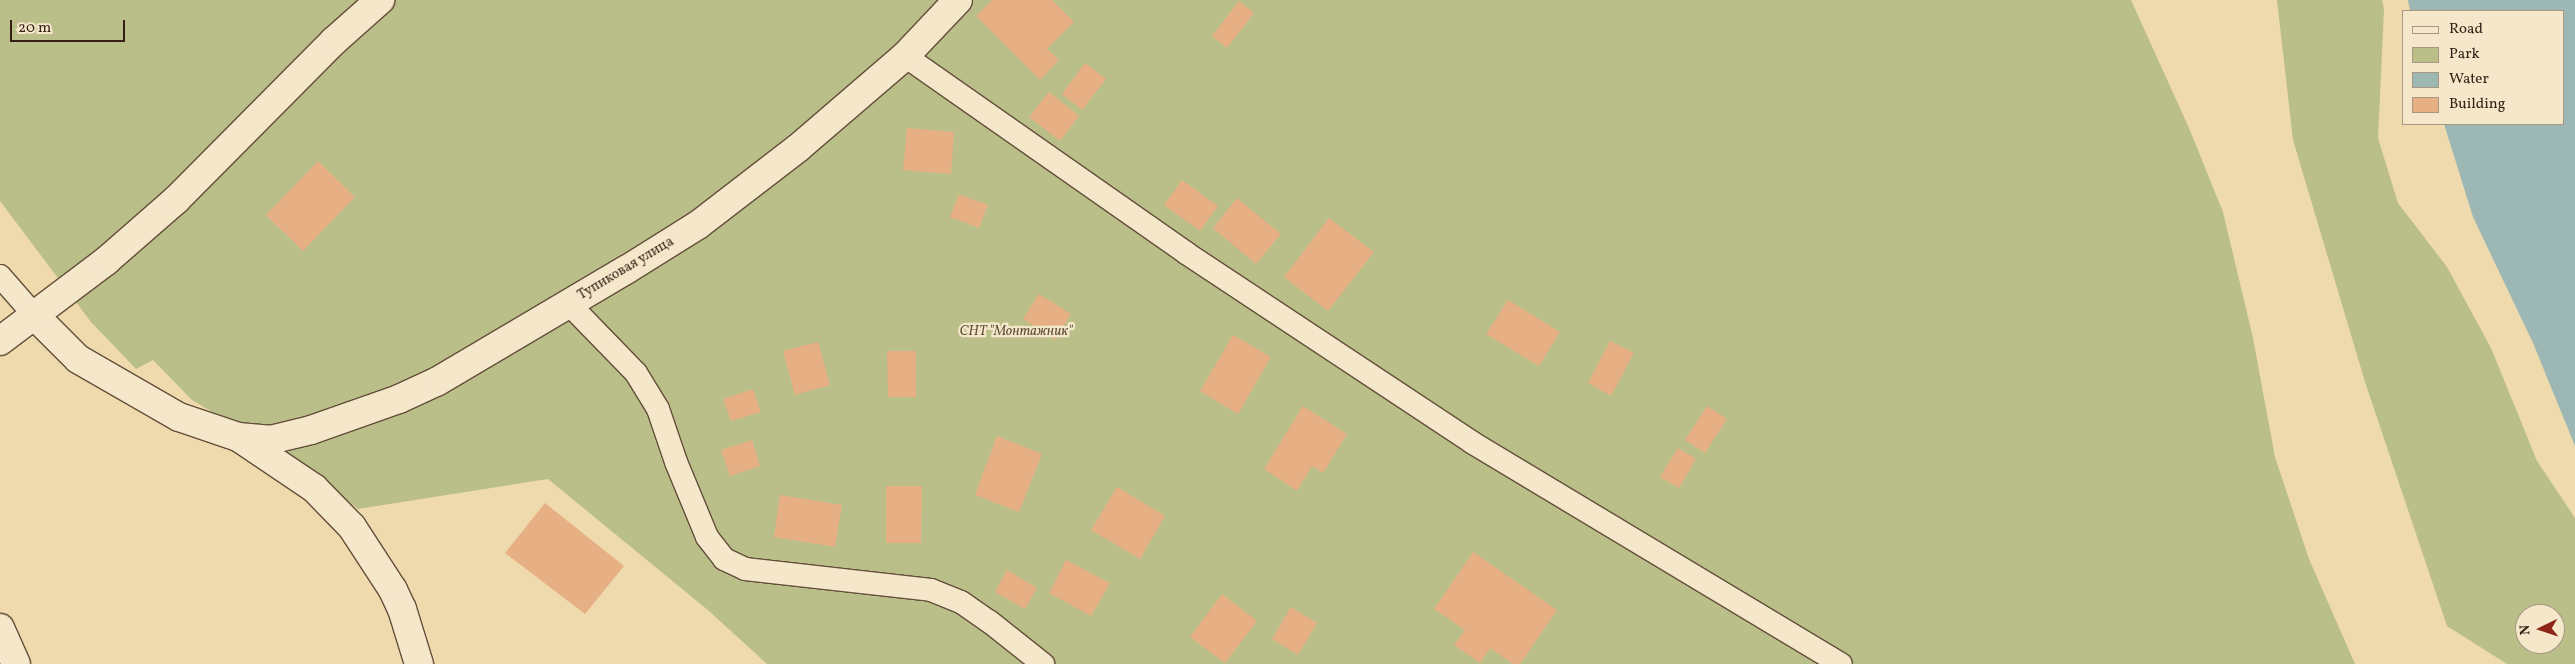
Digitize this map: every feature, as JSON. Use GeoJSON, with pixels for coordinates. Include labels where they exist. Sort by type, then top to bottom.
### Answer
{"type":"FeatureCollection","features":[{"type":"Feature","properties":{"kind":"street"},"geometry":{"type":"LineString","coordinates":[[0,341],[106,261],[176,200],[334,41],[380,0]]}},
{"type":"Feature","properties":{"kind":"street","name":"Тупиковая улица"},"geometry":{"type":"LineString","coordinates":[[238,437],[270,440],[311,430],[399,399],[438,381],[569,304],[698,225],[798,148],[905,56],[958,0]]}},
{"type":"Feature","properties":{"kind":"street"},"geometry":{"type":"LineString","coordinates":[[35,316],[78,359],[179,417],[238,437],[320,495],[352,526],[393,590],[402,609],[419,664]]}},
{"type":"Feature","properties":{"kind":"street"},"geometry":{"type":"LineString","coordinates":[[0,628],[16,664]]}},
{"type":"Feature","properties":{"kind":"lane"},"geometry":{"type":"LineString","coordinates":[[905,56],[1186,253],[1474,443],[1841,664]]}},
{"type":"Feature","properties":{"kind":"lane"},"geometry":{"type":"LineString","coordinates":[[0,276],[35,316]]}},
{"type":"Feature","properties":{"kind":"lane"},"geometry":{"type":"LineString","coordinates":[[569,304],[636,373],[645,387],[658,409],[676,462],[707,537],[724,559],[745,569],[931,590],[961,602],[990,622],[1043,664]]}},
{"type":"Feature","properties":{"kind":"green space","name":"СНТ \"Монтажник\""},"geometry":{"type":"Polygon","coordinates":[[[0,0],[2131,0],[2189,128],[2223,212],[2253,338],[2275,457],[2309,559],[2355,664],[767,664],[709,611],[548,479],[358,509],[309,470],[192,400],[153,360],[136,369],[91,322],[0,201],[0,0]]]}},
{"type":"Feature","properties":{"kind":"green space"},"geometry":{"type":"Polygon","coordinates":[[[2277,0],[2382,0],[2384,9],[2378,138],[2398,203],[2447,267],[2491,348],[2537,461],[2575,518],[2575,664],[2507,664],[2447,626],[2365,382],[2293,140],[2277,0]]]}},
{"type":"Feature","properties":{"kind":"water"},"geometry":{"type":"Polygon","coordinates":[[[2408,0],[2575,0],[2575,446],[2533,343],[2473,217],[2444,125],[2565,125],[2565,10],[2410,10],[2408,0]]]}},
{"type":"Feature","properties":{"kind":"building"},"geometry":{"type":"Polygon","coordinates":[[[992,0],[1052,0],[1074,22],[1047,49],[1059,60],[1040,80],[976,16],[992,0]]]}},
{"type":"Feature","properties":{"kind":"building"},"geometry":{"type":"Polygon","coordinates":[[[1239,1],[1254,13],[1227,48],[1212,36],[1239,1]]]}},
{"type":"Feature","properties":{"kind":"building"},"geometry":{"type":"Polygon","coordinates":[[[1085,63],[1106,79],[1082,110],[1062,94],[1085,63]]]}},
{"type":"Feature","properties":{"kind":"building"},"geometry":{"type":"Polygon","coordinates":[[[1049,92],[1079,116],[1060,141],[1029,117],[1049,92]]]}},
{"type":"Feature","properties":{"kind":"building"},"geometry":{"type":"Polygon","coordinates":[[[907,128],[954,132],[951,174],[903,170],[907,128]]]}},
{"type":"Feature","properties":{"kind":"building"},"geometry":{"type":"Polygon","coordinates":[[[318,161],[355,197],[303,251],[266,215],[318,161]]]}},
{"type":"Feature","properties":{"kind":"building"},"geometry":{"type":"Polygon","coordinates":[[[1182,180],[1218,206],[1200,231],[1164,205],[1182,180]]]}},
{"type":"Feature","properties":{"kind":"building"},"geometry":{"type":"Polygon","coordinates":[[[959,194],[988,205],[979,228],[950,217],[959,194]]]}},
{"type":"Feature","properties":{"kind":"building"},"geometry":{"type":"Polygon","coordinates":[[[1237,198],[1281,234],[1256,264],[1213,228],[1237,198]]]}},
{"type":"Feature","properties":{"kind":"building"},"geometry":{"type":"Polygon","coordinates":[[[1329,218],[1374,252],[1328,311],[1284,277],[1329,218]]]}},
{"type":"Feature","properties":{"kind":"building"},"geometry":{"type":"Polygon","coordinates":[[[1039,294],[1071,314],[1055,340],[1023,319],[1039,294]]]}},
{"type":"Feature","properties":{"kind":"building"},"geometry":{"type":"Polygon","coordinates":[[[1508,300],[1560,332],[1539,366],[1486,334],[1508,300]]]}},
{"type":"Feature","properties":{"kind":"building"},"geometry":{"type":"Polygon","coordinates":[[[1233,335],[1271,357],[1238,414],[1200,391],[1233,335]]]}},
{"type":"Feature","properties":{"kind":"building"},"geometry":{"type":"Polygon","coordinates":[[[1610,341],[1634,353],[1611,396],[1588,383],[1610,341]]]}},
{"type":"Feature","properties":{"kind":"building"},"geometry":{"type":"Polygon","coordinates":[[[818,342],[830,385],[795,395],[783,351],[818,342]]]}},
{"type":"Feature","properties":{"kind":"building"},"geometry":{"type":"Polygon","coordinates":[[[887,351],[916,351],[916,397],[888,397],[887,351]]]}},
{"type":"Feature","properties":{"kind":"building"},"geometry":{"type":"Polygon","coordinates":[[[753,389],[761,412],[731,421],[723,399],[753,389]]]}},
{"type":"Feature","properties":{"kind":"building"},"geometry":{"type":"Polygon","coordinates":[[[1303,406],[1347,434],[1323,473],[1312,466],[1297,491],[1264,469],[1303,406]]]}},
{"type":"Feature","properties":{"kind":"building"},"geometry":{"type":"Polygon","coordinates":[[[1707,406],[1727,419],[1705,453],[1685,440],[1707,406]]]}},
{"type":"Feature","properties":{"kind":"building"},"geometry":{"type":"Polygon","coordinates":[[[997,436],[1042,454],[1019,512],[975,495],[997,436]]]}},
{"type":"Feature","properties":{"kind":"building"},"geometry":{"type":"Polygon","coordinates":[[[752,440],[760,466],[730,476],[721,450],[752,440]]]}},
{"type":"Feature","properties":{"kind":"building"},"geometry":{"type":"Polygon","coordinates":[[[1678,448],[1696,459],[1679,488],[1660,477],[1678,448]]]}},
{"type":"Feature","properties":{"kind":"building"},"geometry":{"type":"Polygon","coordinates":[[[886,486],[922,486],[921,543],[886,543],[886,486]]]}},
{"type":"Feature","properties":{"kind":"building"},"geometry":{"type":"Polygon","coordinates":[[[1117,487],[1165,516],[1140,559],[1091,530],[1117,487]]]}},
{"type":"Feature","properties":{"kind":"building"},"geometry":{"type":"Polygon","coordinates":[[[780,495],[842,505],[835,547],[774,537],[780,495]]]}},
{"type":"Feature","properties":{"kind":"building"},"geometry":{"type":"Polygon","coordinates":[[[545,503],[624,566],[585,614],[505,553],[545,503]]]}},
{"type":"Feature","properties":{"kind":"building"},"geometry":{"type":"Polygon","coordinates":[[[1473,552],[1557,610],[1520,664],[1513,664],[1490,648],[1480,663],[1454,645],[1465,630],[1434,609],[1473,552]]]}},
{"type":"Feature","properties":{"kind":"building"},"geometry":{"type":"Polygon","coordinates":[[[1066,560],[1110,583],[1091,616],[1049,593],[1066,560]]]}},
{"type":"Feature","properties":{"kind":"building"},"geometry":{"type":"Polygon","coordinates":[[[1007,570],[1037,588],[1025,609],[995,592],[1007,570]]]}},
{"type":"Feature","properties":{"kind":"building"},"geometry":{"type":"Polygon","coordinates":[[[1222,594],[1257,621],[1225,663],[1190,637],[1222,594]]]}},
{"type":"Feature","properties":{"kind":"building"},"geometry":{"type":"Polygon","coordinates":[[[1291,607],[1317,623],[1298,655],[1272,639],[1291,607]]]}}]}
